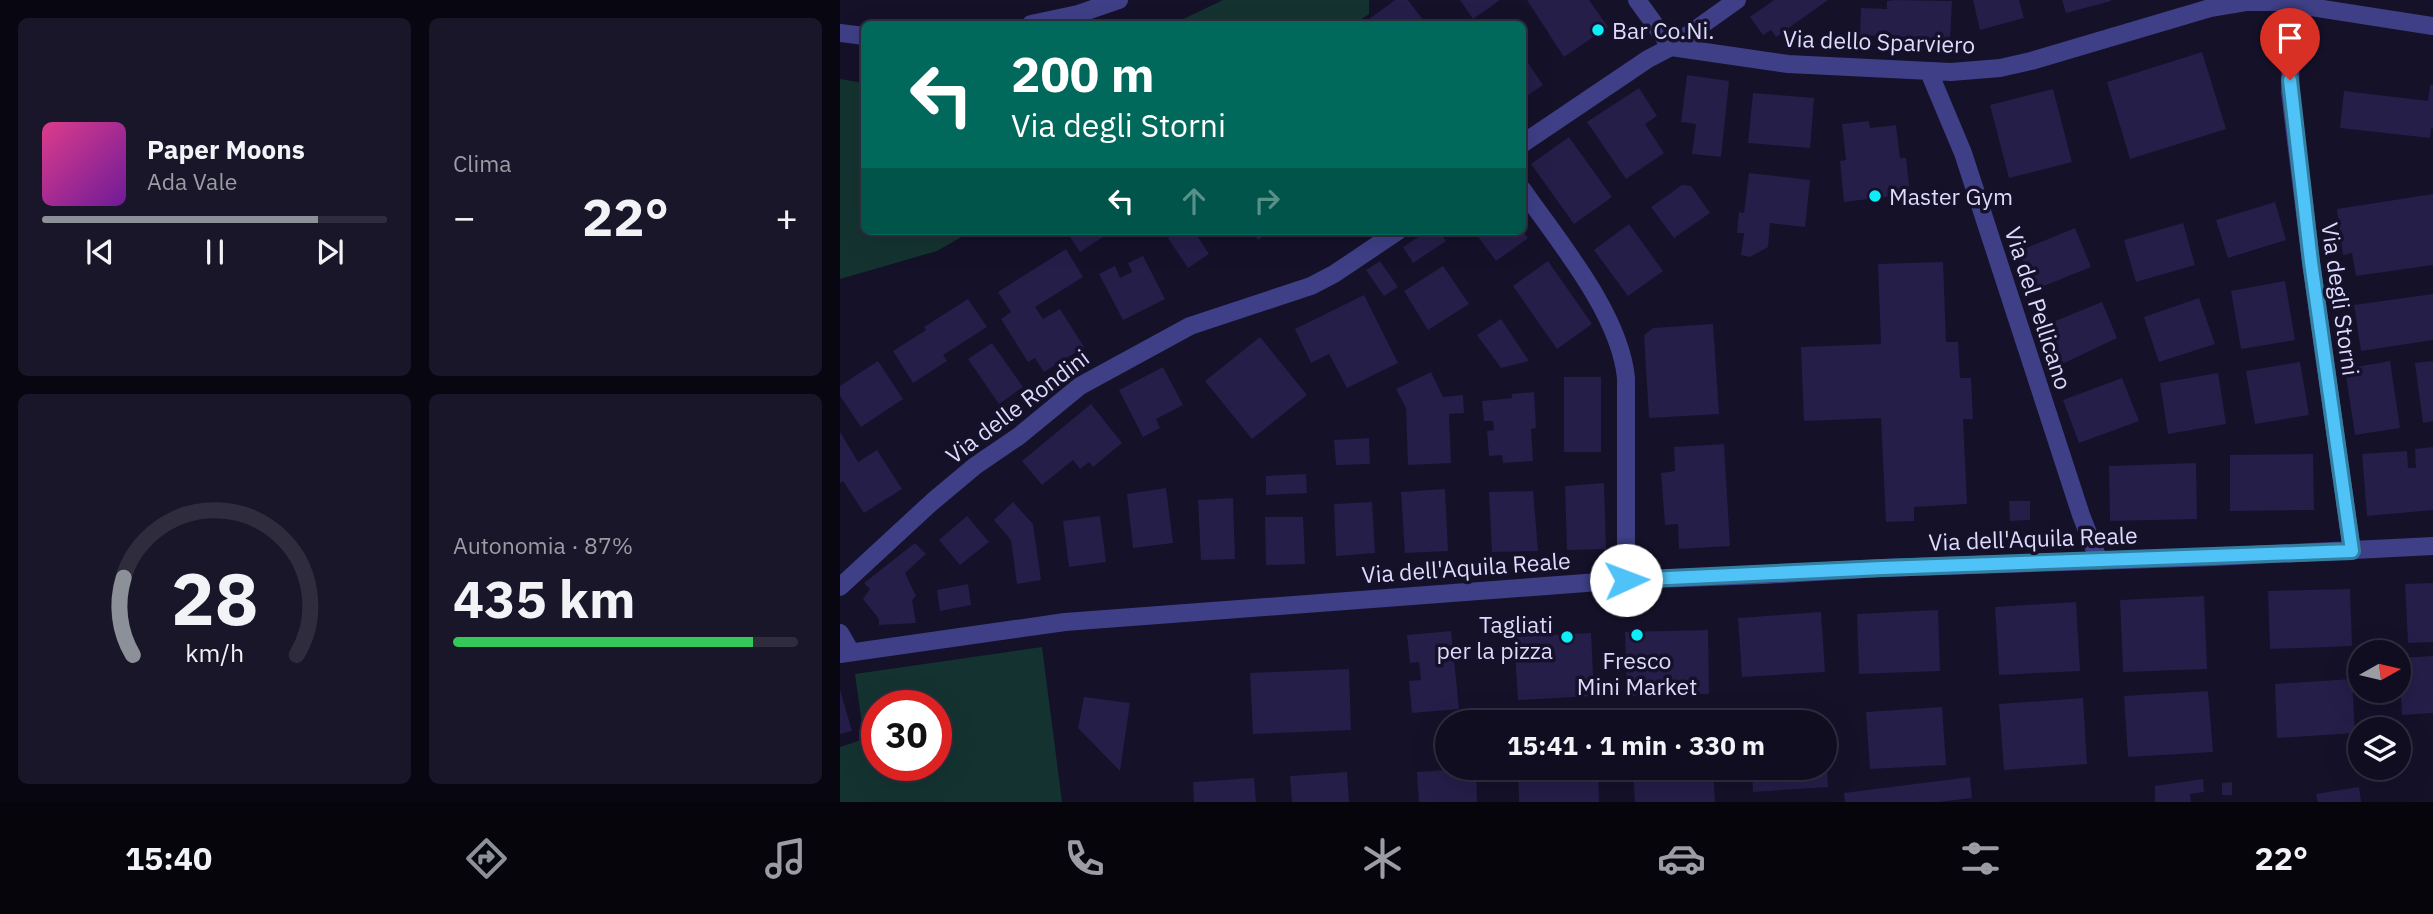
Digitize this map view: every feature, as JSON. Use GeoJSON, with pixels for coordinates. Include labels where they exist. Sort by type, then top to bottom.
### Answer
{"type":"FeatureCollection","features":[{"type":"Feature","properties":{"kind":"street"},"geometry":{"type":"LineString","coordinates":[[1044,21],[1119,0]]}},
{"type":"Feature","properties":{"kind":"street"},"geometry":{"type":"LineString","coordinates":[[1637,0],[1671,47]]}},
{"type":"Feature","properties":{"kind":"street","name":"Via dello Sparviero"},"geometry":{"type":"LineString","coordinates":[[1671,47],[1754,61],[1929,72],[1973,71],[2015,64],[2210,8],[2246,2],[2301,3],[2433,26]]}},
{"type":"Feature","properties":{"kind":"street"},"geometry":{"type":"LineString","coordinates":[[1526,141],[1648,58],[1671,47],[1733,3]]}},
{"type":"Feature","properties":{"kind":"street","name":"Via degli Storni"},"geometry":{"type":"LineString","coordinates":[[2301,3],[2290,53],[2290,92],[2306,227],[2352,551]]}},
{"type":"Feature","properties":{"kind":"street"},"geometry":{"type":"LineString","coordinates":[[840,33],[861,36]]}},
{"type":"Feature","properties":{"kind":"street","name":"Via del Pellicano"},"geometry":{"type":"LineString","coordinates":[[1929,72],[1963,153],[2081,515],[2099,561]]}},
{"type":"Feature","properties":{"kind":"street"},"geometry":{"type":"LineString","coordinates":[[1526,195],[1602,308],[1622,350],[1626,378],[1626,580]]}},
{"type":"Feature","properties":{"kind":"street","name":"Via delle Rondini"},"geometry":{"type":"LineString","coordinates":[[840,587],[975,466],[1019,436],[1080,386],[1190,326],[1311,286],[1392,235]]}},
{"type":"Feature","properties":{"kind":"street","name":"Via dell'Aquila Reale"},"geometry":{"type":"LineString","coordinates":[[846,653],[1077,621],[1626,580],[2433,546]]}},
{"type":"Feature","properties":{"kind":"street"},"geometry":{"type":"LineString","coordinates":[[840,633],[846,653]]}},
{"type":"Feature","properties":{"kind":"green space"},"geometry":{"type":"Polygon","coordinates":[[[1223,0],[1369,0],[1369,14],[1358,21],[1179,21],[1223,0]]]}},
{"type":"Feature","properties":{"kind":"green space"},"geometry":{"type":"Polygon","coordinates":[[[840,79],[861,82],[861,235],[965,235],[937,251],[840,279],[840,79]]]}},
{"type":"Feature","properties":{"kind":"green space"},"geometry":{"type":"Polygon","coordinates":[[[1042,647],[1062,802],[840,802],[840,747],[861,740],[861,781],[952,781],[952,690],[861,690],[861,717],[855,674],[1042,647]]]}},
{"type":"Feature","properties":{"kind":"building"},"geometry":{"type":"Polygon","coordinates":[[[1395,0],[1408,0],[1424,21],[1366,21],[1395,0]]]}},
{"type":"Feature","properties":{"kind":"building"},"geometry":{"type":"Polygon","coordinates":[[[1460,0],[1500,0],[1473,19],[1460,0]]]}},
{"type":"Feature","properties":{"kind":"building"},"geometry":{"type":"Polygon","coordinates":[[[1527,0],[1589,0],[1608,27],[1564,57],[1527,0]]]}},
{"type":"Feature","properties":{"kind":"building"},"geometry":{"type":"Polygon","coordinates":[[[1774,0],[1828,0],[1776,37],[1771,30],[1763,35],[1750,17],[1774,0]]]}},
{"type":"Feature","properties":{"kind":"building"},"geometry":{"type":"Polygon","coordinates":[[[1973,0],[2019,0],[2024,18],[1980,30],[1973,0]]]}},
{"type":"Feature","properties":{"kind":"building"},"geometry":{"type":"Polygon","coordinates":[[[2062,0],[2111,0],[2111,1],[2066,13],[2062,0]]]}},
{"type":"Feature","properties":{"kind":"building"},"geometry":{"type":"Polygon","coordinates":[[[1887,1],[1952,1],[1950,39],[1860,35],[1861,8],[1887,9],[1887,1]]]}},
{"type":"Feature","properties":{"kind":"building"},"geometry":{"type":"Polygon","coordinates":[[[2202,52],[2226,129],[2130,159],[2107,82],[2202,52]]]}},
{"type":"Feature","properties":{"kind":"building"},"geometry":{"type":"Polygon","coordinates":[[[1526,60],[1543,85],[1526,96],[1526,60]]]}},
{"type":"Feature","properties":{"kind":"building"},"geometry":{"type":"Polygon","coordinates":[[[1687,75],[1729,81],[1721,157],[1692,154],[1696,124],[1681,122],[1687,75]]]}},
{"type":"Feature","properties":{"kind":"building"},"geometry":{"type":"Polygon","coordinates":[[[2430,85],[2433,85],[2433,129],[2431,128],[2430,138],[2340,128],[2344,91],[2428,101],[2430,85]]]}},
{"type":"Feature","properties":{"kind":"building"},"geometry":{"type":"Polygon","coordinates":[[[1639,88],[1657,116],[1645,124],[1664,153],[1626,179],[1587,122],[1639,88]]]}},
{"type":"Feature","properties":{"kind":"building"},"geometry":{"type":"Polygon","coordinates":[[[2053,89],[2072,162],[2009,178],[1990,105],[2053,89]]]}},
{"type":"Feature","properties":{"kind":"building"},"geometry":{"type":"Polygon","coordinates":[[[1753,93],[1814,98],[1810,148],[1748,143],[1753,93]]]}},
{"type":"Feature","properties":{"kind":"building"},"geometry":{"type":"Polygon","coordinates":[[[1869,121],[1870,128],[1896,125],[1900,158],[1906,158],[1910,194],[1844,202],[1840,161],[1846,160],[1842,124],[1869,121]]]}},
{"type":"Feature","properties":{"kind":"building"},"geometry":{"type":"Polygon","coordinates":[[[1569,137],[1612,197],[1574,224],[1531,164],[1569,137]]]}},
{"type":"Feature","properties":{"kind":"building"},"geometry":{"type":"Polygon","coordinates":[[[1749,173],[1810,180],[1805,227],[1770,223],[1768,247],[1750,257],[1741,255],[1744,233],[1737,233],[1739,212],[1744,213],[1749,173]]]}},
{"type":"Feature","properties":{"kind":"building"},"geometry":{"type":"Polygon","coordinates":[[[1682,185],[1691,186],[1710,213],[1674,238],[1651,207],[1682,185]]]}},
{"type":"Feature","properties":{"kind":"building"},"geometry":{"type":"Polygon","coordinates":[[[2433,194],[2433,265],[2356,276],[2352,253],[2343,255],[2337,209],[2433,194]]]}},
{"type":"Feature","properties":{"kind":"building"},"geometry":{"type":"Polygon","coordinates":[[[2275,202],[2286,240],[2228,258],[2216,220],[2275,202]]]}},
{"type":"Feature","properties":{"kind":"building"},"geometry":{"type":"Polygon","coordinates":[[[2183,223],[2195,265],[2136,282],[2124,240],[2183,223]]]}},
{"type":"Feature","properties":{"kind":"building"},"geometry":{"type":"Polygon","coordinates":[[[1629,224],[1663,271],[1628,296],[1594,250],[1629,224]]]}},
{"type":"Feature","properties":{"kind":"building"},"geometry":{"type":"Polygon","coordinates":[[[2075,228],[2091,267],[2034,290],[2019,251],[2075,228]]]}},
{"type":"Feature","properties":{"kind":"building"},"geometry":{"type":"Polygon","coordinates":[[[1069,235],[1106,235],[1080,252],[1069,235]]]}},
{"type":"Feature","properties":{"kind":"building"},"geometry":{"type":"Polygon","coordinates":[[[1172,235],[1197,235],[1209,254],[1188,268],[1168,238],[1172,235]]]}},
{"type":"Feature","properties":{"kind":"building"},"geometry":{"type":"Polygon","coordinates":[[[1422,235],[1442,235],[1446,241],[1413,263],[1403,247],[1422,235]]]}},
{"type":"Feature","properties":{"kind":"building"},"geometry":{"type":"Polygon","coordinates":[[[1477,235],[1526,235],[1528,238],[1496,261],[1477,235]]]}},
{"type":"Feature","properties":{"kind":"building"},"geometry":{"type":"Polygon","coordinates":[[[1066,249],[1083,277],[1035,307],[1043,319],[1060,309],[1084,347],[1044,372],[1035,358],[1028,362],[1001,319],[1011,312],[998,292],[1066,249]]]}},
{"type":"Feature","properties":{"kind":"building"},"geometry":{"type":"Polygon","coordinates":[[[1143,256],[1165,299],[1123,320],[1099,274],[1115,266],[1120,278],[1132,272],[1128,263],[1143,256]]]}},
{"type":"Feature","properties":{"kind":"building"},"geometry":{"type":"Polygon","coordinates":[[[1380,261],[1398,287],[1384,296],[1366,270],[1380,261]]]}},
{"type":"Feature","properties":{"kind":"building"},"geometry":{"type":"Polygon","coordinates":[[[1548,261],[1592,324],[1557,349],[1513,286],[1548,261]]]}},
{"type":"Feature","properties":{"kind":"building"},"geometry":{"type":"Polygon","coordinates":[[[1943,262],[1946,342],[1958,342],[1960,378],[1971,378],[1973,419],[1963,419],[1967,504],[1914,507],[1914,521],[1886,522],[1881,418],[1804,421],[1801,347],[1881,344],[1878,264],[1943,262]]]}},
{"type":"Feature","properties":{"kind":"building"},"geometry":{"type":"Polygon","coordinates":[[[1443,266],[1469,304],[1428,330],[1404,291],[1443,266]]]}},
{"type":"Feature","properties":{"kind":"building"},"geometry":{"type":"Polygon","coordinates":[[[2285,281],[2295,340],[2241,349],[2231,291],[2285,281]]]}},
{"type":"Feature","properties":{"kind":"building"},"geometry":{"type":"Polygon","coordinates":[[[2433,294],[2433,340],[2361,351],[2354,305],[2433,294]]]}},
{"type":"Feature","properties":{"kind":"building"},"geometry":{"type":"Polygon","coordinates":[[[1364,295],[1398,363],[1347,388],[1329,354],[1311,363],[1295,329],[1364,295]]]}},
{"type":"Feature","properties":{"kind":"building"},"geometry":{"type":"Polygon","coordinates":[[[2199,298],[2215,344],[2159,362],[2144,317],[2199,298]]]}},
{"type":"Feature","properties":{"kind":"building"},"geometry":{"type":"Polygon","coordinates":[[[968,299],[987,327],[943,355],[947,361],[913,383],[893,351],[968,299]]]}},
{"type":"Feature","properties":{"kind":"building"},"geometry":{"type":"Polygon","coordinates":[[[2102,302],[2117,338],[2058,366],[2043,326],[2102,302]]]}},
{"type":"Feature","properties":{"kind":"building"},"geometry":{"type":"Polygon","coordinates":[[[1501,319],[1529,361],[1501,368],[1477,335],[1501,319]]]}},
{"type":"Feature","properties":{"kind":"building"},"geometry":{"type":"Polygon","coordinates":[[[1713,324],[1719,414],[1649,418],[1644,335],[1653,328],[1713,324]]]}},
{"type":"Feature","properties":{"kind":"building"},"geometry":{"type":"Polygon","coordinates":[[[1260,337],[1307,395],[1252,439],[1205,381],[1260,337]]]}},
{"type":"Feature","properties":{"kind":"building"},"geometry":{"type":"Polygon","coordinates":[[[992,343],[1023,387],[999,404],[968,359],[992,343]]]}},
{"type":"Feature","properties":{"kind":"building"},"geometry":{"type":"Polygon","coordinates":[[[878,361],[903,399],[861,427],[840,396],[840,386],[878,361]]]}},
{"type":"Feature","properties":{"kind":"building"},"geometry":{"type":"Polygon","coordinates":[[[2390,361],[2400,428],[2355,435],[2345,369],[2390,361]]]}},
{"type":"Feature","properties":{"kind":"building"},"geometry":{"type":"Polygon","coordinates":[[[2433,361],[2433,421],[2423,423],[2415,363],[2433,361]]]}},
{"type":"Feature","properties":{"kind":"building"},"geometry":{"type":"Polygon","coordinates":[[[2300,362],[2309,415],[2255,424],[2246,371],[2300,362]]]}},
{"type":"Feature","properties":{"kind":"building"},"geometry":{"type":"Polygon","coordinates":[[[1163,367],[1183,405],[1156,419],[1160,428],[1143,437],[1119,390],[1163,367]]]}},
{"type":"Feature","properties":{"kind":"building"},"geometry":{"type":"Polygon","coordinates":[[[1431,372],[1443,397],[1463,395],[1464,413],[1449,414],[1451,463],[1408,465],[1406,408],[1396,389],[1431,372]]]}},
{"type":"Feature","properties":{"kind":"building"},"geometry":{"type":"Polygon","coordinates":[[[2218,373],[2226,424],[2168,434],[2160,383],[2218,373]]]}},
{"type":"Feature","properties":{"kind":"building"},"geometry":{"type":"Polygon","coordinates":[[[1564,377],[1601,377],[1601,452],[1564,452],[1564,377]]]}},
{"type":"Feature","properties":{"kind":"building"},"geometry":{"type":"Polygon","coordinates":[[[2122,378],[2139,421],[2079,443],[2063,400],[2122,378]]]}},
{"type":"Feature","properties":{"kind":"building"},"geometry":{"type":"Polygon","coordinates":[[[1534,392],[1536,428],[1531,429],[1533,461],[1503,463],[1502,455],[1489,456],[1487,431],[1494,430],[1493,421],[1484,421],[1482,401],[1512,398],[1512,394],[1534,392]]]}},
{"type":"Feature","properties":{"kind":"building"},"geometry":{"type":"Polygon","coordinates":[[[1091,404],[1122,443],[1093,467],[1089,462],[1080,469],[1073,460],[1042,485],[1022,461],[1091,404]]]}},
{"type":"Feature","properties":{"kind":"building"},"geometry":{"type":"Polygon","coordinates":[[[840,432],[858,462],[877,450],[902,489],[864,513],[843,481],[840,483],[840,432]]]}},
{"type":"Feature","properties":{"kind":"building"},"geometry":{"type":"Polygon","coordinates":[[[1369,438],[1370,464],[1336,465],[1334,440],[1369,438]]]}},
{"type":"Feature","properties":{"kind":"building"},"geometry":{"type":"Polygon","coordinates":[[[1724,444],[1730,546],[1679,549],[1678,524],[1665,525],[1661,473],[1675,471],[1674,447],[1724,444]]]}},
{"type":"Feature","properties":{"kind":"building"},"geometry":{"type":"Polygon","coordinates":[[[2433,447],[2433,510],[2367,516],[2362,454],[2407,451],[2408,468],[2416,468],[2415,449],[2433,447]]]}},
{"type":"Feature","properties":{"kind":"building"},"geometry":{"type":"Polygon","coordinates":[[[2313,454],[2314,510],[2230,511],[2230,455],[2313,454]]]}},
{"type":"Feature","properties":{"kind":"building"},"geometry":{"type":"Polygon","coordinates":[[[2196,463],[2197,519],[2110,521],[2109,466],[2196,463]]]}},
{"type":"Feature","properties":{"kind":"building"},"geometry":{"type":"Polygon","coordinates":[[[1306,474],[1307,493],[1266,495],[1266,476],[1306,474]]]}},
{"type":"Feature","properties":{"kind":"building"},"geometry":{"type":"Polygon","coordinates":[[[1604,483],[1606,549],[1567,550],[1565,486],[1604,483]]]}},
{"type":"Feature","properties":{"kind":"building"},"geometry":{"type":"Polygon","coordinates":[[[1166,488],[1173,543],[1133,548],[1127,494],[1166,488]]]}},
{"type":"Feature","properties":{"kind":"building"},"geometry":{"type":"Polygon","coordinates":[[[1445,489],[1448,551],[1405,553],[1401,492],[1445,489]]]}},
{"type":"Feature","properties":{"kind":"building"},"geometry":{"type":"Polygon","coordinates":[[[1533,491],[1538,551],[1492,552],[1489,492],[1533,491]]]}},
{"type":"Feature","properties":{"kind":"building"},"geometry":{"type":"Polygon","coordinates":[[[1233,498],[1235,559],[1201,560],[1198,500],[1233,498]]]}},
{"type":"Feature","properties":{"kind":"building"},"geometry":{"type":"Polygon","coordinates":[[[2009,501],[2030,501],[2030,520],[2010,521],[2009,501]]]}},
{"type":"Feature","properties":{"kind":"building"},"geometry":{"type":"Polygon","coordinates":[[[1013,502],[1033,524],[1041,580],[1017,584],[1011,540],[994,520],[1013,502]]]}},
{"type":"Feature","properties":{"kind":"building"},"geometry":{"type":"Polygon","coordinates":[[[1372,502],[1375,553],[1336,556],[1334,504],[1372,502]]]}},
{"type":"Feature","properties":{"kind":"building"},"geometry":{"type":"Polygon","coordinates":[[[967,516],[989,542],[960,565],[939,540],[967,516]]]}},
{"type":"Feature","properties":{"kind":"building"},"geometry":{"type":"Polygon","coordinates":[[[1100,516],[1106,562],[1069,567],[1063,521],[1100,516]]]}},
{"type":"Feature","properties":{"kind":"building"},"geometry":{"type":"Polygon","coordinates":[[[1265,517],[1303,517],[1305,564],[1266,565],[1265,517]]]}},
{"type":"Feature","properties":{"kind":"building"},"geometry":{"type":"Polygon","coordinates":[[[915,543],[926,554],[905,573],[916,596],[912,600],[916,623],[879,625],[879,619],[863,599],[870,589],[864,583],[915,543]]]}},
{"type":"Feature","properties":{"kind":"building"},"geometry":{"type":"Polygon","coordinates":[[[2433,583],[2433,642],[2412,643],[2412,640],[2408,640],[2405,584],[2433,583]]]}},
{"type":"Feature","properties":{"kind":"building"},"geometry":{"type":"Polygon","coordinates":[[[968,584],[971,605],[940,611],[937,590],[968,584]]]}},
{"type":"Feature","properties":{"kind":"building"},"geometry":{"type":"Polygon","coordinates":[[[2350,589],[2352,640],[2348,640],[2348,646],[2270,649],[2268,591],[2350,589]]]}},
{"type":"Feature","properties":{"kind":"building"},"geometry":{"type":"Polygon","coordinates":[[[2204,596],[2207,669],[2123,672],[2120,600],[2204,596]]]}},
{"type":"Feature","properties":{"kind":"building"},"geometry":{"type":"Polygon","coordinates":[[[2076,602],[2080,671],[1999,675],[1995,607],[2076,602]]]}},
{"type":"Feature","properties":{"kind":"building"},"geometry":{"type":"Polygon","coordinates":[[[1938,610],[1940,671],[1859,674],[1857,614],[1938,610]]]}},
{"type":"Feature","properties":{"kind":"building"},"geometry":{"type":"Polygon","coordinates":[[[1821,612],[1825,672],[1742,677],[1738,618],[1821,612]]]}},
{"type":"Feature","properties":{"kind":"building"},"geometry":{"type":"Polygon","coordinates":[[[1708,630],[1709,694],[1627,696],[1625,632],[1708,630]]]}},
{"type":"Feature","properties":{"kind":"building"},"geometry":{"type":"Polygon","coordinates":[[[1451,631],[1459,709],[1412,713],[1409,681],[1421,680],[1419,662],[1410,663],[1407,635],[1451,631]]]}},
{"type":"Feature","properties":{"kind":"building"},"geometry":{"type":"Polygon","coordinates":[[[1591,633],[1594,696],[1518,700],[1514,637],[1591,633]]]}},
{"type":"Feature","properties":{"kind":"building"},"geometry":{"type":"Polygon","coordinates":[[[2433,656],[2433,713],[2402,715],[2401,704],[2412,704],[2412,657],[2433,656]]]}},
{"type":"Feature","properties":{"kind":"building"},"geometry":{"type":"Polygon","coordinates":[[[1349,669],[1351,730],[1253,734],[1250,673],[1349,669]]]}},
{"type":"Feature","properties":{"kind":"building"},"geometry":{"type":"Polygon","coordinates":[[[2348,679],[2348,704],[2353,704],[2354,717],[2348,717],[2348,733],[2277,738],[2275,684],[2348,679]]]}},
{"type":"Feature","properties":{"kind":"building"},"geometry":{"type":"Polygon","coordinates":[[[840,690],[852,731],[840,734],[840,690]]]}},
{"type":"Feature","properties":{"kind":"building"},"geometry":{"type":"Polygon","coordinates":[[[2208,691],[2213,752],[2128,757],[2124,696],[2208,691]]]}},
{"type":"Feature","properties":{"kind":"building"},"geometry":{"type":"Polygon","coordinates":[[[1084,697],[1130,703],[1120,771],[1078,728],[1084,697]]]}},
{"type":"Feature","properties":{"kind":"building"},"geometry":{"type":"Polygon","coordinates":[[[2083,698],[2087,764],[2004,770],[1999,704],[2083,698]]]}},
{"type":"Feature","properties":{"kind":"building"},"geometry":{"type":"Polygon","coordinates":[[[1942,707],[1946,765],[1870,769],[1866,712],[1942,707]]]}},
{"type":"Feature","properties":{"kind":"building"},"geometry":{"type":"Polygon","coordinates":[[[1435,771],[1435,780],[1476,780],[1477,802],[1419,802],[1417,772],[1435,771]]]}},
{"type":"Feature","properties":{"kind":"building"},"geometry":{"type":"Polygon","coordinates":[[[1347,772],[1349,802],[1292,802],[1290,776],[1347,772]]]}},
{"type":"Feature","properties":{"kind":"building"},"geometry":{"type":"Polygon","coordinates":[[[1970,777],[1972,798],[1939,802],[1845,802],[1844,793],[1970,777]]]}},
{"type":"Feature","properties":{"kind":"building"},"geometry":{"type":"Polygon","coordinates":[[[1254,778],[1256,802],[1194,802],[1193,782],[1254,778]]]}},
{"type":"Feature","properties":{"kind":"building"},"geometry":{"type":"Polygon","coordinates":[[[2203,779],[2204,792],[2190,794],[2191,802],[2155,802],[2155,786],[2203,779]]]}},
{"type":"Feature","properties":{"kind":"building"},"geometry":{"type":"Polygon","coordinates":[[[1518,780],[1598,780],[1599,802],[1519,802],[1518,780]]]}},
{"type":"Feature","properties":{"kind":"building"},"geometry":{"type":"Polygon","coordinates":[[[1634,780],[1714,780],[1715,802],[1635,802],[1634,780]]]}},
{"type":"Feature","properties":{"kind":"building"},"geometry":{"type":"Polygon","coordinates":[[[1752,780],[1828,780],[1828,787],[1753,792],[1752,780]]]}},
{"type":"Feature","properties":{"kind":"building"},"geometry":{"type":"Polygon","coordinates":[[[2232,782],[2232,795],[2222,795],[2222,783],[2232,782]]]}},
{"type":"Feature","properties":{"kind":"building"},"geometry":{"type":"Polygon","coordinates":[[[2359,787],[2361,802],[2318,802],[2316,794],[2359,787]]]}},
{"type":"Feature","properties":{"kind":"place","name":"Bar Co.Ni."},"geometry":{"type":"Point","coordinates":[1598,30]}},
{"type":"Feature","properties":{"kind":"place","name":"Master Gym"},"geometry":{"type":"Point","coordinates":[1875,196]}},
{"type":"Feature","properties":{"kind":"place","name":"Fresco Mini Market"},"geometry":{"type":"Point","coordinates":[1637,635]}},
{"type":"Feature","properties":{"kind":"place","name":"Tagliati per la pizza"},"geometry":{"type":"Point","coordinates":[1567,637]}},
{"type":"Feature","properties":{"kind":"route"},"geometry":{"type":"LineString","coordinates":[[1626,580],[2352,551],[2311,262],[2290,80]]}}]}
